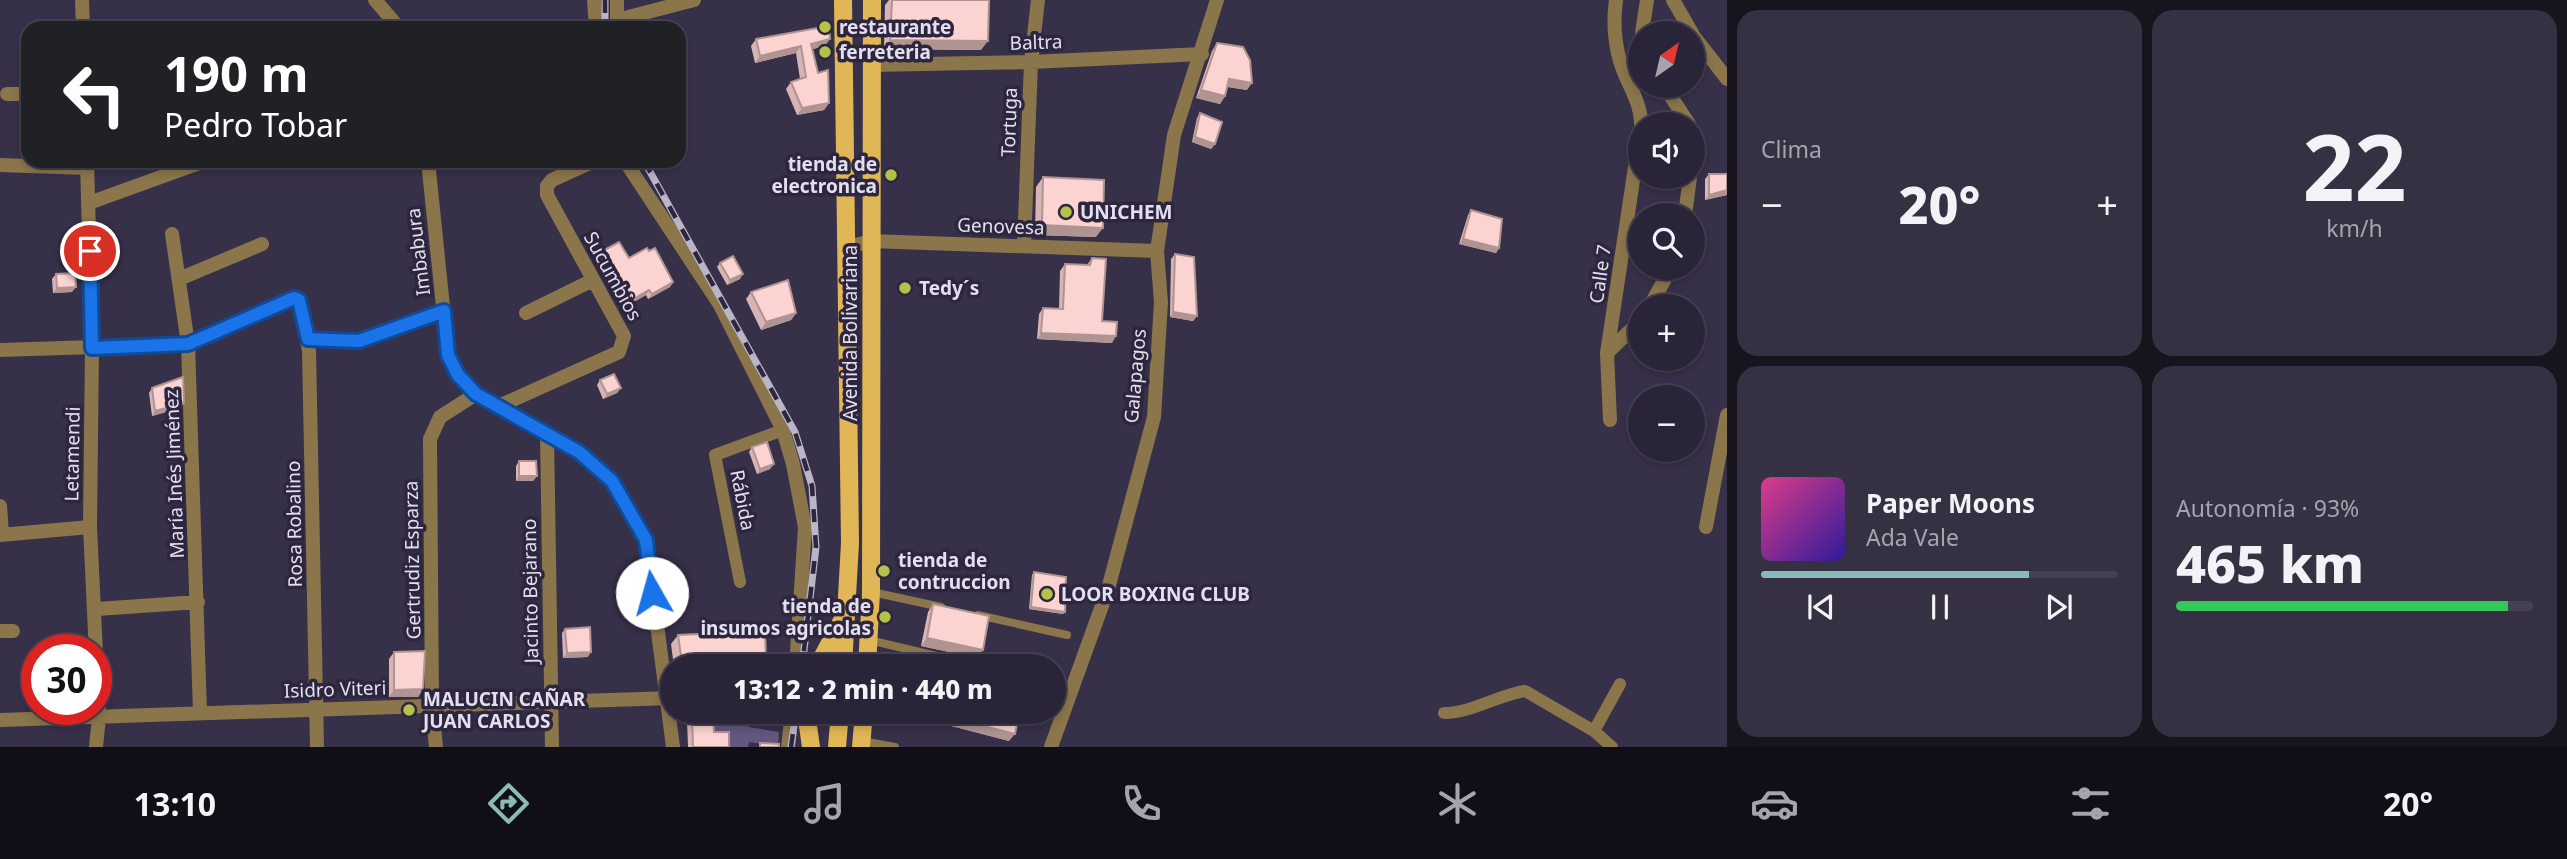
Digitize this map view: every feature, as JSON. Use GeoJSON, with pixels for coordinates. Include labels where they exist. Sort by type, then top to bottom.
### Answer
{"type":"FeatureCollection","features":[{"type":"Feature","properties":{"kind":"main road","name":"Avenida Bolivariana"},"geometry":{"type":"LineString","coordinates":[[843,0],[850,543],[844,654]]}},
{"type":"Feature","properties":{"kind":"main road","name":"Avenida Bolivariana"},"geometry":{"type":"LineString","coordinates":[[868,654],[871,592],[872,0]]}},
{"type":"Feature","properties":{"kind":"main road"},"geometry":{"type":"LineString","coordinates":[[824,654],[847,611]]}},
{"type":"Feature","properties":{"kind":"main road"},"geometry":{"type":"LineString","coordinates":[[808,724],[811,747]]}},
{"type":"Feature","properties":{"kind":"main road"},"geometry":{"type":"LineString","coordinates":[[837,747],[839,724]]}},
{"type":"Feature","properties":{"kind":"main road"},"geometry":{"type":"LineString","coordinates":[[862,744],[863,724]]}},
{"type":"Feature","properties":{"kind":"street"},"geometry":{"type":"LineString","coordinates":[[82,0],[83,21]]}},
{"type":"Feature","properties":{"kind":"street"},"geometry":{"type":"LineString","coordinates":[[375,0],[394,21]]}},
{"type":"Feature","properties":{"kind":"street"},"geometry":{"type":"LineString","coordinates":[[594,0],[596,21]]}},
{"type":"Feature","properties":{"kind":"street"},"geometry":{"type":"LineString","coordinates":[[617,0],[617,21]]}},
{"type":"Feature","properties":{"kind":"street"},"geometry":{"type":"LineString","coordinates":[[627,21],[694,0]]}},
{"type":"Feature","properties":{"kind":"street","name":"Tortuga"},"geometry":{"type":"LineString","coordinates":[[1024,246],[1031,62],[1038,0]]}},
{"type":"Feature","properties":{"kind":"street","name":"Galapagos"},"geometry":{"type":"LineString","coordinates":[[1051,747],[1108,589],[1154,417],[1161,302],[1157,251],[1174,135],[1217,0]]}},
{"type":"Feature","properties":{"kind":"street"},"geometry":{"type":"LineString","coordinates":[[1616,0],[1613,24],[1620,61],[1640,112]]}},
{"type":"Feature","properties":{"kind":"street"},"geometry":{"type":"LineString","coordinates":[[1644,21],[1647,0]]}},
{"type":"Feature","properties":{"kind":"street"},"geometry":{"type":"LineString","coordinates":[[1673,0],[1685,21]]}},
{"type":"Feature","properties":{"kind":"street"},"geometry":{"type":"LineString","coordinates":[[1705,51],[1727,79]]}},
{"type":"Feature","properties":{"kind":"street","name":"Baltra"},"geometry":{"type":"LineString","coordinates":[[870,65],[1031,62],[1202,54]]}},
{"type":"Feature","properties":{"kind":"street"},"geometry":{"type":"LineString","coordinates":[[7,94],[21,94]]}},
{"type":"Feature","properties":{"kind":"street"},"geometry":{"type":"LineString","coordinates":[[0,165],[21,165]]}},
{"type":"Feature","properties":{"kind":"street","name":"Letamendi"},"geometry":{"type":"LineString","coordinates":[[87,168],[92,348],[90,527],[97,634]]}},
{"type":"Feature","properties":{"kind":"street"},"geometry":{"type":"LineString","coordinates":[[89,203],[186,168]]}},
{"type":"Feature","properties":{"kind":"street","name":"Imbabura"},"geometry":{"type":"LineString","coordinates":[[429,168],[448,355],[458,375],[476,394],[579,452],[612,481],[646,540],[662,654]]}},
{"type":"Feature","properties":{"kind":"street","name":"Sucumbios"},"geometry":{"type":"LineString","coordinates":[[499,406],[619,352],[624,336],[547,195],[547,186],[552,180],[579,168]]}},
{"type":"Feature","properties":{"kind":"street"},"geometry":{"type":"LineString","coordinates":[[630,168],[720,305],[783,430],[793,464],[805,527],[797,654]]}},
{"type":"Feature","properties":{"kind":"street","name":"Calle 7"},"geometry":{"type":"LineString","coordinates":[[1610,420],[1607,353],[1632,189]]}},
{"type":"Feature","properties":{"kind":"street","name":"María Inés Jiménez"},"geometry":{"type":"LineString","coordinates":[[172,234],[188,344],[200,713]]}},
{"type":"Feature","properties":{"kind":"street","name":"Genovesa"},"geometry":{"type":"LineString","coordinates":[[845,248],[871,241],[1157,251]]}},
{"type":"Feature","properties":{"kind":"street"},"geometry":{"type":"LineString","coordinates":[[179,279],[262,244]]}},
{"type":"Feature","properties":{"kind":"street"},"geometry":{"type":"LineString","coordinates":[[526,313],[593,281]]}},
{"type":"Feature","properties":{"kind":"street","name":"Rosa Robalino"},"geometry":{"type":"LineString","coordinates":[[188,344],[290,299],[299,300],[308,339],[317,747]]}},
{"type":"Feature","properties":{"kind":"street"},"geometry":{"type":"LineString","coordinates":[[308,339],[359,341],[444,311]]}},
{"type":"Feature","properties":{"kind":"street"},"geometry":{"type":"LineString","coordinates":[[1607,353],[1628,333]]}},
{"type":"Feature","properties":{"kind":"street"},"geometry":{"type":"LineString","coordinates":[[0,350],[188,344]]}},
{"type":"Feature","properties":{"kind":"street","name":"Gertrudiz Esparza"},"geometry":{"type":"LineString","coordinates":[[436,747],[432,706],[430,439],[440,417],[476,394]]}},
{"type":"Feature","properties":{"kind":"street"},"geometry":{"type":"LineString","coordinates":[[1706,527],[1727,415]]}},
{"type":"Feature","properties":{"kind":"street","name":"Rábida"},"geometry":{"type":"LineString","coordinates":[[740,582],[715,455],[783,430]]}},
{"type":"Feature","properties":{"kind":"street","name":"Jacinto Bejarano"},"geometry":{"type":"LineString","coordinates":[[547,434],[552,747]]}},
{"type":"Feature","properties":{"kind":"street"},"geometry":{"type":"LineString","coordinates":[[0,506],[1,535],[90,527]]}},
{"type":"Feature","properties":{"kind":"street"},"geometry":{"type":"LineString","coordinates":[[97,609],[198,602]]}},
{"type":"Feature","properties":{"kind":"street"},"geometry":{"type":"LineString","coordinates":[[1594,731],[1620,684]]}},
{"type":"Feature","properties":{"kind":"street"},"geometry":{"type":"LineString","coordinates":[[1444,713],[1456,713],[1496,698],[1525,691],[1594,731],[1612,747]]}},
{"type":"Feature","properties":{"kind":"street","name":"Isidro Viteri"},"geometry":{"type":"LineString","coordinates":[[112,716],[660,698]]}},
{"type":"Feature","properties":{"kind":"street","name":"Isidro Viteri"},"geometry":{"type":"LineString","coordinates":[[0,719],[21,719]]}},
{"type":"Feature","properties":{"kind":"street","name":"Imbabura"},"geometry":{"type":"LineString","coordinates":[[671,724],[673,747]]}},
{"type":"Feature","properties":{"kind":"street"},"geometry":{"type":"LineString","coordinates":[[788,747],[791,724]]}},
{"type":"Feature","properties":{"kind":"street","name":"Letamendi"},"geometry":{"type":"LineString","coordinates":[[96,747],[98,725]]}},
{"type":"Feature","properties":{"kind":"lane"},"geometry":{"type":"LineString","coordinates":[[871,592],[950,609]]}},
{"type":"Feature","properties":{"kind":"lane"},"geometry":{"type":"LineString","coordinates":[[963,612],[1067,635]]}},
{"type":"Feature","properties":{"kind":"lane"},"geometry":{"type":"LineString","coordinates":[[869,640],[928,654]]}},
{"type":"Feature","properties":{"kind":"lane"},"geometry":{"type":"LineString","coordinates":[[862,744],[895,747]]}},
{"type":"Feature","properties":{"kind":"shaded area"},"geometry":{"type":"Polygon","coordinates":[[[711,724],[750,724],[749,727],[779,732],[778,746],[749,742],[748,747],[726,747],[712,738],[711,724]]]}},
{"type":"Feature","properties":{"kind":"building"},"geometry":{"type":"Polygon","coordinates":[[[892,0],[989,0],[988,41],[890,40],[892,0]]]}},
{"type":"Feature","properties":{"kind":"building"},"geometry":{"type":"Polygon","coordinates":[[[829,26],[830,39],[811,44],[818,73],[828,70],[829,103],[802,108],[791,82],[806,77],[801,46],[760,56],[756,39],[829,26]]]}},
{"type":"Feature","properties":{"kind":"building"},"geometry":{"type":"Polygon","coordinates":[[[1217,43],[1243,47],[1250,60],[1252,83],[1229,79],[1225,96],[1201,90],[1217,43]]]}},
{"type":"Feature","properties":{"kind":"building"},"geometry":{"type":"Polygon","coordinates":[[[1200,113],[1222,122],[1215,144],[1195,137],[1200,113]]]}},
{"type":"Feature","properties":{"kind":"building"},"geometry":{"type":"Polygon","coordinates":[[[1709,174],[1727,174],[1727,190],[1709,195],[1709,174]]]}},
{"type":"Feature","properties":{"kind":"building","name":"UNICHEM"},"geometry":{"type":"Polygon","coordinates":[[[1043,177],[1104,180],[1103,228],[1042,225],[1043,177]]]}},
{"type":"Feature","properties":{"kind":"building"},"geometry":{"type":"Polygon","coordinates":[[[1471,210],[1502,219],[1499,248],[1463,239],[1471,210]]]}},
{"type":"Feature","properties":{"kind":"building"},"geometry":{"type":"Polygon","coordinates":[[[619,242],[629,258],[647,248],[649,251],[655,248],[673,282],[652,294],[649,290],[626,303],[597,254],[619,242]]]}},
{"type":"Feature","properties":{"kind":"building"},"geometry":{"type":"Polygon","coordinates":[[[1175,254],[1194,257],[1197,316],[1173,312],[1175,254]]]}},
{"type":"Feature","properties":{"kind":"building"},"geometry":{"type":"Polygon","coordinates":[[[733,256],[743,274],[730,280],[720,263],[733,256]]]}},
{"type":"Feature","properties":{"kind":"building"},"geometry":{"type":"Polygon","coordinates":[[[1092,258],[1106,259],[1102,321],[1117,322],[1116,336],[1041,333],[1043,308],[1063,309],[1065,264],[1090,265],[1092,258]]]}},
{"type":"Feature","properties":{"kind":"building"},"geometry":{"type":"Polygon","coordinates":[[[75,273],[76,287],[57,288],[56,274],[75,273]]]}},
{"type":"Feature","properties":{"kind":"building"},"geometry":{"type":"Polygon","coordinates":[[[788,280],[796,313],[766,322],[751,292],[788,280]]]}},
{"type":"Feature","properties":{"kind":"building"},"geometry":{"type":"Polygon","coordinates":[[[614,374],[621,388],[607,394],[600,380],[614,374]]]}},
{"type":"Feature","properties":{"kind":"building"},"geometry":{"type":"Polygon","coordinates":[[[183,377],[184,403],[155,411],[152,388],[183,377]]]}},
{"type":"Feature","properties":{"kind":"building"},"geometry":{"type":"Polygon","coordinates":[[[767,442],[774,464],[760,469],[752,447],[767,442]]]}},
{"type":"Feature","properties":{"kind":"building"},"geometry":{"type":"Polygon","coordinates":[[[519,461],[536,461],[537,476],[519,476],[519,461]]]}},
{"type":"Feature","properties":{"kind":"building","name":"LOOR BOXING CLUB"},"geometry":{"type":"Polygon","coordinates":[[[1034,572],[1066,577],[1065,612],[1031,607],[1034,572]]]}},
{"type":"Feature","properties":{"kind":"building"},"geometry":{"type":"Polygon","coordinates":[[[933,604],[989,616],[983,650],[927,638],[933,604]]]}},
{"type":"Feature","properties":{"kind":"building"},"geometry":{"type":"Polygon","coordinates":[[[590,627],[591,652],[567,653],[565,629],[590,627]]]}},
{"type":"Feature","properties":{"kind":"building"},"geometry":{"type":"Polygon","coordinates":[[[765,631],[766,654],[681,654],[678,635],[765,631]]]}},
{"type":"Feature","properties":{"kind":"building"},"geometry":{"type":"Polygon","coordinates":[[[425,651],[423,689],[394,690],[394,652],[425,651]]]}},
{"type":"Feature","properties":{"kind":"building"},"geometry":{"type":"Polygon","coordinates":[[[692,724],[714,724],[714,732],[729,732],[729,747],[693,747],[692,724]]]}},
{"type":"Feature","properties":{"kind":"building"},"geometry":{"type":"Polygon","coordinates":[[[976,724],[1017,724],[1015,734],[976,724]]]}},
{"type":"Feature","properties":{"kind":"building"},"geometry":{"type":"Polygon","coordinates":[[[760,743],[779,744],[779,747],[760,747],[760,743]]]}},
{"type":"Feature","properties":{"kind":"railway"},"geometry":{"type":"LineString","coordinates":[[605,0],[605,21]]}},
{"type":"Feature","properties":{"kind":"railway"},"geometry":{"type":"LineString","coordinates":[[648,168],[795,432],[812,486],[816,547],[804,654]]}},
{"type":"Feature","properties":{"kind":"railway"},"geometry":{"type":"LineString","coordinates":[[791,747],[794,724]]}},
{"type":"Feature","properties":{"kind":"place","name":"restaurante"},"geometry":{"type":"Point","coordinates":[825,27]}},
{"type":"Feature","properties":{"kind":"place","name":"ferreteria"},"geometry":{"type":"Point","coordinates":[825,52]}},
{"type":"Feature","properties":{"kind":"place","name":"tienda de electronica"},"geometry":{"type":"Point","coordinates":[891,175]}},
{"type":"Feature","properties":{"kind":"place","name":"UNICHEM"},"geometry":{"type":"Point","coordinates":[1066,212]}},
{"type":"Feature","properties":{"kind":"place","name":"Tedy´s"},"geometry":{"type":"Point","coordinates":[905,288]}},
{"type":"Feature","properties":{"kind":"place","name":"tienda de contruccion"},"geometry":{"type":"Point","coordinates":[884,571]}},
{"type":"Feature","properties":{"kind":"place","name":"LOOR BOXING CLUB"},"geometry":{"type":"Point","coordinates":[1047,594]}},
{"type":"Feature","properties":{"kind":"place","name":"tienda de insumos agricolas"},"geometry":{"type":"Point","coordinates":[885,617]}},
{"type":"Feature","properties":{"kind":"place","name":"MALUCIN CAÑAR JUAN CARLOS"},"geometry":{"type":"Point","coordinates":[409,710]}},
{"type":"Feature","properties":{"kind":"route"},"geometry":{"type":"LineString","coordinates":[[90,251],[92,348],[188,344],[294,298],[299,300],[308,339],[359,341],[444,311],[448,355],[458,375],[476,394],[579,452],[612,481],[646,540],[652,593]]}}]}
